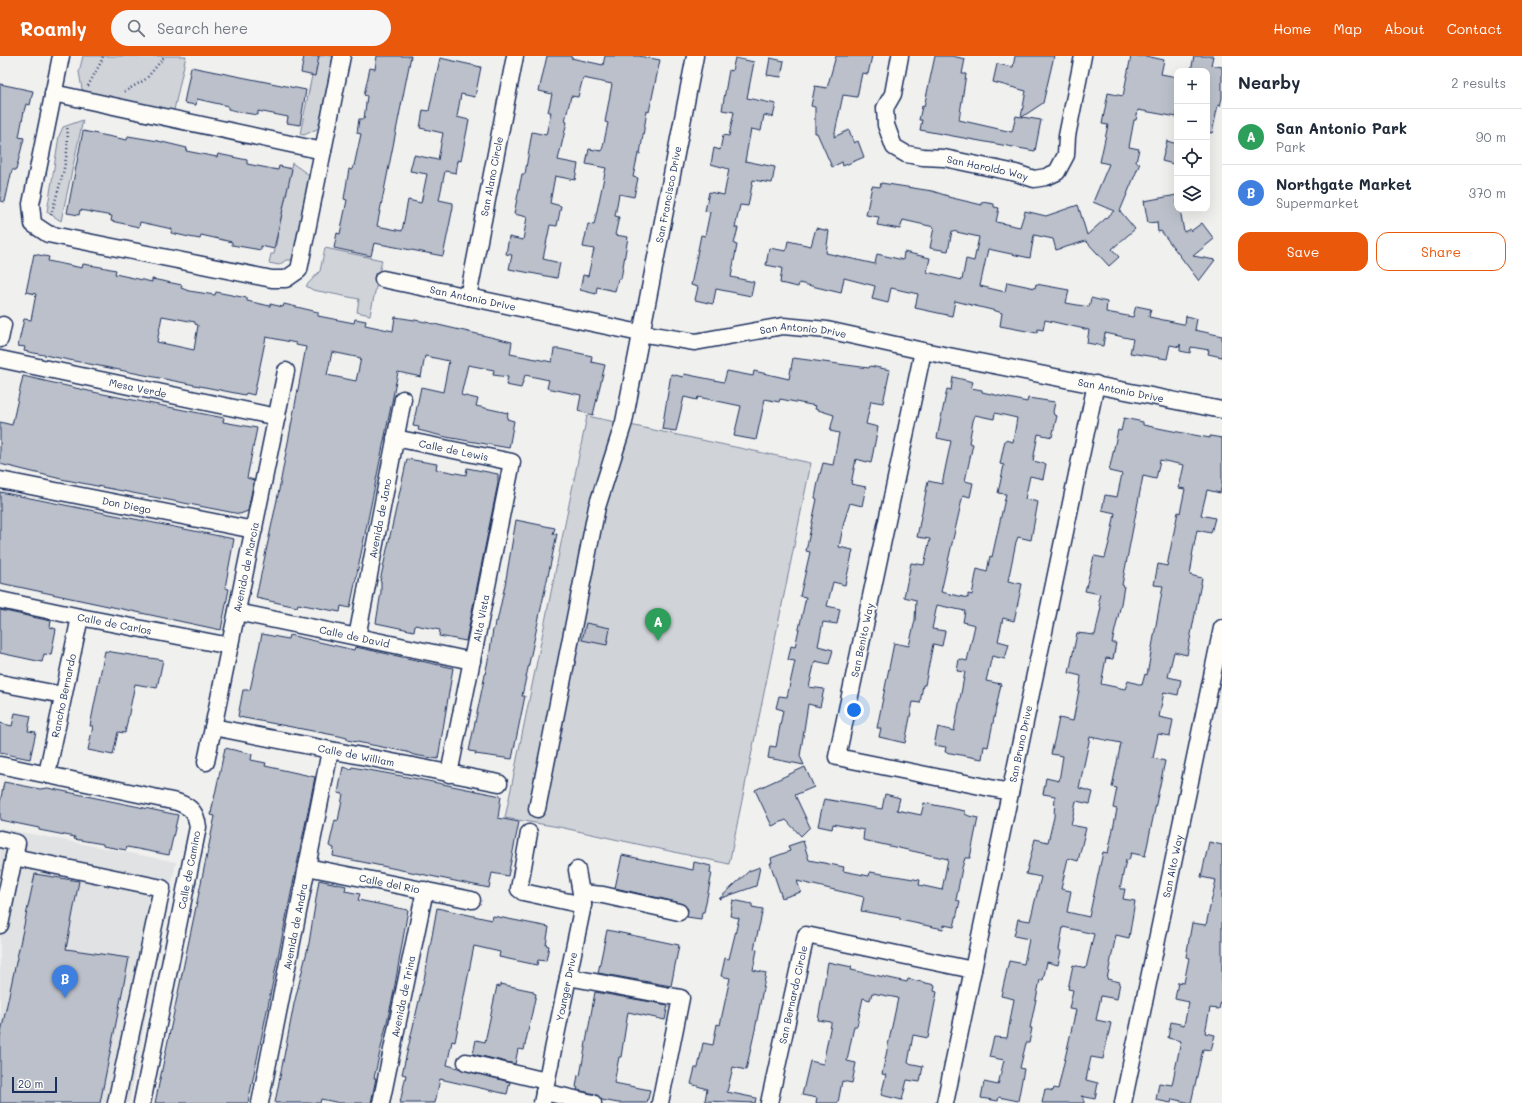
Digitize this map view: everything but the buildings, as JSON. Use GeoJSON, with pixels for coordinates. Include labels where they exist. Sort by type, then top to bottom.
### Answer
{"type":"FeatureCollection","features":[{"type":"Feature","properties":{"kind":"street"},"geometry":{"type":"LineString","coordinates":[[61,56],[31,204],[33,224],[48,234],[272,279],[286,279],[299,270],[342,56]]}},
{"type":"Feature","properties":{"kind":"street","name":"San Alano Circle"},"geometry":{"type":"LineString","coordinates":[[468,297],[515,56]]}},
{"type":"Feature","properties":{"kind":"street","name":"San Francisco Drive"},"geometry":{"type":"LineString","coordinates":[[537,809],[597,507],[624,422],[640,333],[695,56]]}},
{"type":"Feature","properties":{"kind":"street","name":"San Haroldo Way"},"geometry":{"type":"LineString","coordinates":[[900,56],[893,94],[885,108],[886,125],[894,147],[906,154],[923,158],[944,158],[1016,172],[1034,179],[1046,177],[1057,172],[1066,155],[1067,136],[1083,56]]}},
{"type":"Feature","properties":{"kind":"street"},"geometry":{"type":"LineString","coordinates":[[53,93],[323,150]]}},
{"type":"Feature","properties":{"kind":"street","name":"San Antonio Drive"},"geometry":{"type":"LineString","coordinates":[[383,279],[640,333],[695,342],[783,326],[827,330],[923,351],[1222,410]]}},
{"type":"Feature","properties":{"kind":"street","name":"San Benito Way"},"geometry":{"type":"LineString","coordinates":[[923,351],[837,757],[1010,792]]}},
{"type":"Feature","properties":{"kind":"street","name":"Mesa Verde"},"geometry":{"type":"LineString","coordinates":[[0,360],[277,417]]}},
{"type":"Feature","properties":{"kind":"street","name":"Avenido de Marcia"},"geometry":{"type":"LineString","coordinates":[[206,762],[286,371]]}},
{"type":"Feature","properties":{"kind":"street","name":"San Bruno Drive"},"geometry":{"type":"LineString","coordinates":[[945,1103],[1096,384]]}},
{"type":"Feature","properties":{"kind":"street","name":"Avenida de Jano"},"geometry":{"type":"LineString","coordinates":[[357,637],[403,399]]}},
{"type":"Feature","properties":{"kind":"street","name":"Calle de Lewis"},"geometry":{"type":"LineString","coordinates":[[395,438],[512,462]]}},
{"type":"Feature","properties":{"kind":"street","name":"Alta Vista"},"geometry":{"type":"LineString","coordinates":[[449,774],[512,462]]}},
{"type":"Feature","properties":{"kind":"street","name":"Don Diego"},"geometry":{"type":"LineString","coordinates":[[0,480],[254,530]]}},
{"type":"Feature","properties":{"kind":"street","name":"Calle de Carlos"},"geometry":{"type":"LineString","coordinates":[[0,600],[230,646]]}},
{"type":"Feature","properties":{"kind":"street","name":"Calle de David"},"geometry":{"type":"LineString","coordinates":[[237,612],[472,661]]}},
{"type":"Feature","properties":{"kind":"street","name":"Rancho Bernardo"},"geometry":{"type":"LineString","coordinates":[[47,774],[80,617]]}},
{"type":"Feature","properties":{"kind":"street","name":"San Alto Way"},"geometry":{"type":"LineString","coordinates":[[1123,1103],[1222,628]]}},
{"type":"Feature","properties":{"kind":"street"},"geometry":{"type":"LineString","coordinates":[[0,683],[63,695]]}},
{"type":"Feature","properties":{"kind":"street","name":"Calle de William"},"geometry":{"type":"LineString","coordinates":[[213,728],[499,783]]}},
{"type":"Feature","properties":{"kind":"street","name":"Avenida de Andra"},"geometry":{"type":"LineString","coordinates":[[260,1103],[330,750]]}},
{"type":"Feature","properties":{"kind":"street","name":"Calle de Camino"},"geometry":{"type":"LineString","coordinates":[[0,765],[177,802],[189,806],[196,816],[198,827],[142,1103]]}},
{"type":"Feature","properties":{"kind":"street"},"geometry":{"type":"LineString","coordinates":[[529,833],[519,889],[523,892],[582,899],[603,895],[679,912]]}},
{"type":"Feature","properties":{"kind":"street"},"geometry":{"type":"LineString","coordinates":[[0,839],[17,843],[1,917]]}},
{"type":"Feature","properties":{"kind":"street"},"geometry":{"type":"LineString","coordinates":[[14,858],[162,888],[116,1103]]}},
{"type":"Feature","properties":{"kind":"street","name":"Calle del Rio"},"geometry":{"type":"LineString","coordinates":[[307,867],[472,900]]}},
{"type":"Feature","properties":{"kind":"street","name":"Younger Drive"},"geometry":{"type":"LineString","coordinates":[[544,1092],[582,899],[577,870]]}},
{"type":"Feature","properties":{"kind":"street","name":"Avenida de Trina"},"geometry":{"type":"LineString","coordinates":[[381,1103],[425,890]]}},
{"type":"Feature","properties":{"kind":"street","name":"San Bernardo Circle"},"geometry":{"type":"LineString","coordinates":[[769,1103],[806,936],[973,970]]}},
{"type":"Feature","properties":{"kind":"street"},"geometry":{"type":"LineString","coordinates":[[568,976],[681,998],[660,1103]]}},
{"type":"Feature","properties":{"kind":"street"},"geometry":{"type":"LineString","coordinates":[[466,1062],[544,1092],[593,1103]]}},
{"type":"Feature","properties":{"kind":"path"},"geometry":{"type":"LineString","coordinates":[[85,91],[101,62],[102,56]]}},
{"type":"Feature","properties":{"kind":"path"},"geometry":{"type":"LineString","coordinates":[[117,94],[129,90],[146,79],[165,56]]}},
{"type":"Feature","properties":{"kind":"path"},"geometry":{"type":"LineString","coordinates":[[51,215],[63,172],[68,146],[69,139],[67,126]]}},
{"type":"Feature","properties":{"kind":"shaded area"},"geometry":{"type":"Polygon","coordinates":[[[83,56],[186,56],[174,110],[93,96],[82,89],[79,72],[83,56]]]}},
{"type":"Feature","properties":{"kind":"shaded area"},"geometry":{"type":"Polygon","coordinates":[[[316,56],[333,56],[319,128],[304,135],[300,134],[316,56]]]}},
{"type":"Feature","properties":{"kind":"shaded area"},"geometry":{"type":"Polygon","coordinates":[[[83,120],[61,221],[47,212],[59,136],[63,127],[83,120]]]}},
{"type":"Feature","properties":{"kind":"shaded area"},"geometry":{"type":"Polygon","coordinates":[[[292,163],[309,175],[309,178],[294,255],[292,260],[286,260],[279,265],[269,263],[271,254],[274,254],[292,163]]]}},
{"type":"Feature","properties":{"kind":"shaded area"},"geometry":{"type":"Polygon","coordinates":[[[325,248],[382,260],[370,315],[357,312],[359,299],[313,290],[306,286],[320,271],[325,248]]]}},
{"type":"Feature","properties":{"kind":"shaded area"},"geometry":{"type":"Polygon","coordinates":[[[587,416],[811,463],[729,864],[559,827],[505,818],[587,416]]]}},
{"type":"Feature","properties":{"kind":"shaded area"},"geometry":{"type":"Polygon","coordinates":[[[0,828],[176,862],[129,1103],[0,1103],[0,828]]]}},
{"type":"Feature","properties":{"kind":"place","name":"San Antonio Park"},"geometry":{"type":"Point","coordinates":[658,641]}},
{"type":"Feature","properties":{"kind":"place","name":"Northgate Market"},"geometry":{"type":"Point","coordinates":[65,998]}}]}
